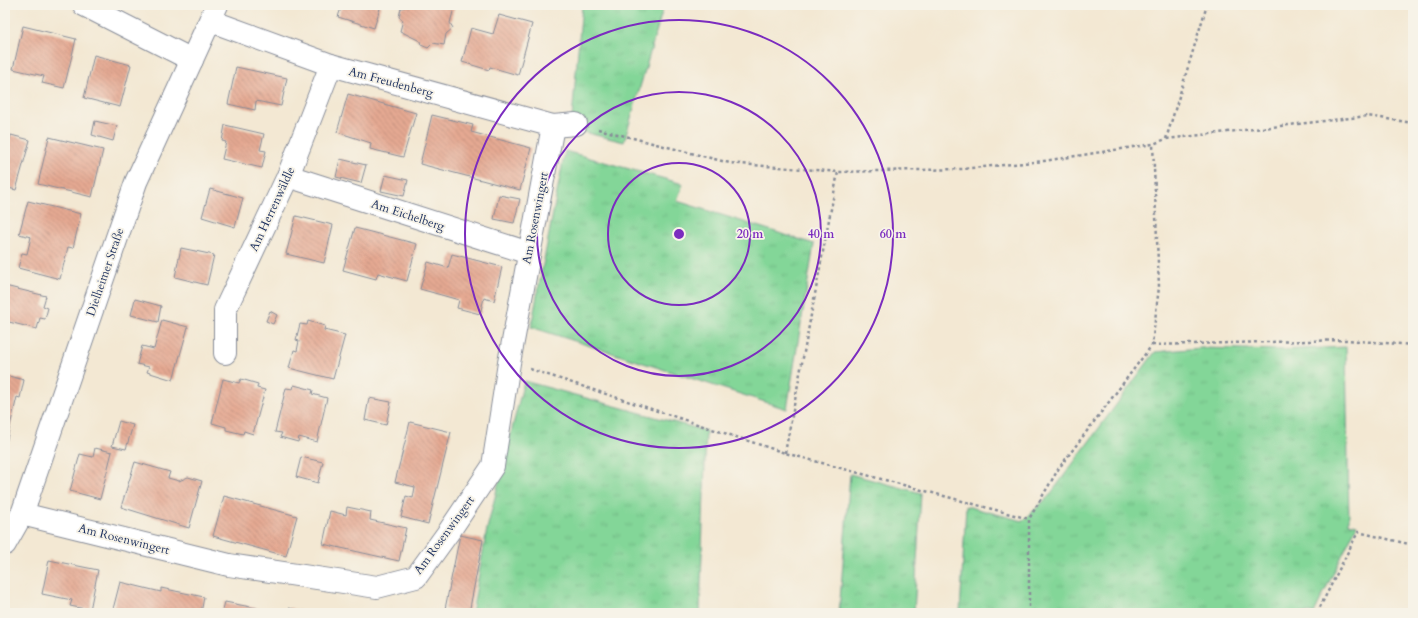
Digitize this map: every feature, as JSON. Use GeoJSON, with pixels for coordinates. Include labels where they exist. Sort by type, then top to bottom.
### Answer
{"type":"FeatureCollection","features":[{"type":"Feature","properties":{"kind":"street"},"geometry":{"type":"LineString","coordinates":[[84,5],[192,60]]}},
{"type":"Feature","properties":{"kind":"street","name":"Dielheimer Straße"},"geometry":{"type":"LineString","coordinates":[[5,544],[22,514],[136,182],[214,13]]}},
{"type":"Feature","properties":{"kind":"street","name":"Am Freudenberg"},"geometry":{"type":"LineString","coordinates":[[214,13],[330,65],[553,126],[576,124]]}},
{"type":"Feature","properties":{"kind":"street","name":"Am Herrenwäldle"},"geometry":{"type":"LineString","coordinates":[[225,354],[225,310],[288,176],[330,65]]}},
{"type":"Feature","properties":{"kind":"street","name":"Am Rosenwingert"},"geometry":{"type":"LineString","coordinates":[[22,514],[229,565],[377,587],[416,577],[493,466],[509,363],[553,126]]}},
{"type":"Feature","properties":{"kind":"street","name":"Am Eichelberg"},"geometry":{"type":"LineString","coordinates":[[288,176],[529,253]]}},
{"type":"Feature","properties":{"kind":"path"},"geometry":{"type":"LineString","coordinates":[[1166,139],[1207,5]]}},
{"type":"Feature","properties":{"kind":"path"},"geometry":{"type":"LineString","coordinates":[[576,124],[730,163],[838,172],[962,169],[1044,161],[1153,144],[1166,139],[1368,116],[1413,123]]}},
{"type":"Feature","properties":{"kind":"path"},"geometry":{"type":"LineString","coordinates":[[1029,613],[1029,519],[1059,468],[1152,345],[1159,287],[1153,144]]}},
{"type":"Feature","properties":{"kind":"path"},"geometry":{"type":"LineString","coordinates":[[785,453],[838,172]]}},
{"type":"Feature","properties":{"kind":"path"},"geometry":{"type":"LineString","coordinates":[[1152,345],[1346,340],[1413,345]]}},
{"type":"Feature","properties":{"kind":"path"},"geometry":{"type":"LineString","coordinates":[[509,363],[593,388],[785,453],[1029,519]]}},
{"type":"Feature","properties":{"kind":"path"},"geometry":{"type":"LineString","coordinates":[[1317,613],[1358,532],[1413,545]]}},
{"type":"Feature","properties":{"kind":"green space"},"geometry":{"type":"Polygon","coordinates":[[[582,5],[664,5],[624,142],[571,129],[582,5]]]}},
{"type":"Feature","properties":{"kind":"green space"},"geometry":{"type":"Polygon","coordinates":[[[565,151],[683,184],[677,201],[814,244],[787,409],[531,327],[565,151]]]}},
{"type":"Feature","properties":{"kind":"green space"},"geometry":{"type":"Polygon","coordinates":[[[1346,347],[1349,523],[1357,525],[1314,613],[960,613],[966,506],[1023,521],[1049,496],[1155,352],[1201,348],[1282,350],[1346,347]]]}},
{"type":"Feature","properties":{"kind":"green space"},"geometry":{"type":"Polygon","coordinates":[[[524,381],[706,431],[700,613],[472,613],[487,529],[524,381]]]}},
{"type":"Feature","properties":{"kind":"green space"},"geometry":{"type":"Polygon","coordinates":[[[850,474],[921,493],[914,613],[839,613],[850,474]]]}},
{"type":"Feature","properties":{"kind":"building"},"geometry":{"type":"Polygon","coordinates":[[[342,5],[381,5],[374,28],[338,17],[342,5]]]}},
{"type":"Feature","properties":{"kind":"building"},"geometry":{"type":"Polygon","coordinates":[[[406,5],[451,5],[454,8],[450,23],[453,28],[446,34],[444,45],[433,43],[428,48],[421,45],[420,41],[400,31],[403,20],[399,17],[401,8],[405,7],[406,5]]]}},
{"type":"Feature","properties":{"kind":"building"},"geometry":{"type":"Polygon","coordinates":[[[499,15],[532,24],[518,75],[490,67],[489,70],[462,62],[471,28],[493,34],[499,15]]]}},
{"type":"Feature","properties":{"kind":"building"},"geometry":{"type":"Polygon","coordinates":[[[23,26],[76,39],[64,88],[42,83],[44,76],[13,69],[23,26]]]}},
{"type":"Feature","properties":{"kind":"building"},"geometry":{"type":"Polygon","coordinates":[[[94,55],[131,65],[120,107],[84,98],[94,55]]]}},
{"type":"Feature","properties":{"kind":"building"},"geometry":{"type":"Polygon","coordinates":[[[236,67],[287,78],[281,106],[256,101],[255,110],[228,104],[236,67]]]}},
{"type":"Feature","properties":{"kind":"building"},"geometry":{"type":"Polygon","coordinates":[[[348,94],[416,113],[403,157],[370,149],[371,143],[337,132],[348,94]]]}},
{"type":"Feature","properties":{"kind":"building"},"geometry":{"type":"Polygon","coordinates":[[[432,115],[473,125],[471,132],[531,148],[520,190],[420,164],[432,115]]]}},
{"type":"Feature","properties":{"kind":"building"},"geometry":{"type":"Polygon","coordinates":[[[95,121],[117,126],[113,141],[92,135],[95,121]]]}},
{"type":"Feature","properties":{"kind":"building"},"geometry":{"type":"Polygon","coordinates":[[[225,125],[264,134],[260,150],[266,151],[262,168],[222,159],[226,142],[222,141],[225,125]]]}},
{"type":"Feature","properties":{"kind":"building"},"geometry":{"type":"Polygon","coordinates":[[[11,135],[30,140],[16,190],[5,187],[5,156],[11,135]]]}},
{"type":"Feature","properties":{"kind":"building"},"geometry":{"type":"Polygon","coordinates":[[[49,137],[103,150],[92,197],[38,184],[49,137]]]}},
{"type":"Feature","properties":{"kind":"building"},"geometry":{"type":"Polygon","coordinates":[[[340,159],[366,165],[361,183],[336,177],[340,159]]]}},
{"type":"Feature","properties":{"kind":"building"},"geometry":{"type":"Polygon","coordinates":[[[385,175],[408,180],[404,196],[381,191],[385,175]]]}},
{"type":"Feature","properties":{"kind":"building"},"geometry":{"type":"Polygon","coordinates":[[[210,189],[243,198],[235,227],[202,217],[210,189]]]}},
{"type":"Feature","properties":{"kind":"building"},"geometry":{"type":"Polygon","coordinates":[[[499,195],[520,199],[514,223],[494,219],[499,195]]]}},
{"type":"Feature","properties":{"kind":"building"},"geometry":{"type":"Polygon","coordinates":[[[28,201],[81,214],[73,248],[68,247],[60,279],[18,268],[22,253],[27,254],[31,237],[19,234],[28,201]]]}},
{"type":"Feature","properties":{"kind":"building"},"geometry":{"type":"Polygon","coordinates":[[[296,216],[333,225],[324,263],[286,254],[296,216]]]}},
{"type":"Feature","properties":{"kind":"building"},"geometry":{"type":"Polygon","coordinates":[[[355,228],[417,244],[407,281],[378,273],[376,279],[343,270],[355,228]]]}},
{"type":"Feature","properties":{"kind":"building"},"geometry":{"type":"Polygon","coordinates":[[[181,248],[214,255],[207,285],[175,277],[181,248]]]}},
{"type":"Feature","properties":{"kind":"building"},"geometry":{"type":"Polygon","coordinates":[[[452,254],[502,267],[494,301],[484,298],[480,314],[457,308],[459,300],[420,289],[428,262],[448,268],[452,254]]]}},
{"type":"Feature","properties":{"kind":"building"},"geometry":{"type":"Polygon","coordinates":[[[5,286],[46,296],[43,306],[48,308],[45,319],[40,318],[37,329],[5,321],[5,286]]]}},
{"type":"Feature","properties":{"kind":"building"},"geometry":{"type":"Polygon","coordinates":[[[135,299],[161,306],[158,322],[131,315],[135,299]]]}},
{"type":"Feature","properties":{"kind":"building"},"geometry":{"type":"Polygon","coordinates":[[[270,311],[277,315],[273,324],[266,321],[270,311]]]}},
{"type":"Feature","properties":{"kind":"building"},"geometry":{"type":"Polygon","coordinates":[[[162,320],[188,327],[173,380],[147,372],[149,367],[137,364],[142,346],[154,349],[162,320]]]}},
{"type":"Feature","properties":{"kind":"building"},"geometry":{"type":"Polygon","coordinates":[[[308,321],[325,326],[324,330],[345,335],[333,379],[289,368],[294,350],[297,351],[299,341],[296,340],[300,324],[307,325],[308,321]]]}},
{"type":"Feature","properties":{"kind":"building"},"geometry":{"type":"Polygon","coordinates":[[[5,375],[24,380],[20,398],[17,397],[6,443],[5,442],[5,375]]]}},
{"type":"Feature","properties":{"kind":"building"},"geometry":{"type":"Polygon","coordinates":[[[223,379],[239,383],[241,379],[258,384],[257,388],[265,390],[253,434],[244,431],[243,434],[226,430],[226,427],[212,423],[223,379]]]}},
{"type":"Feature","properties":{"kind":"building"},"geometry":{"type":"Polygon","coordinates":[[[294,385],[313,390],[312,394],[327,398],[317,442],[299,437],[298,442],[280,437],[282,433],[275,432],[286,388],[293,389],[294,385]]]}},
{"type":"Feature","properties":{"kind":"building"},"geometry":{"type":"Polygon","coordinates":[[[369,398],[391,402],[386,425],[365,420],[369,398]]]}},
{"type":"Feature","properties":{"kind":"building"},"geometry":{"type":"Polygon","coordinates":[[[119,421],[133,425],[126,449],[112,446],[119,421]]]}},
{"type":"Feature","properties":{"kind":"building"},"geometry":{"type":"Polygon","coordinates":[[[410,422],[451,432],[428,524],[401,517],[406,496],[413,498],[415,487],[395,482],[410,422]]]}},
{"type":"Feature","properties":{"kind":"building"},"geometry":{"type":"Polygon","coordinates":[[[95,448],[112,452],[100,499],[70,491],[80,454],[93,457],[95,448]]]}},
{"type":"Feature","properties":{"kind":"building"},"geometry":{"type":"Polygon","coordinates":[[[301,457],[323,462],[318,483],[296,477],[301,457]]]}},
{"type":"Feature","properties":{"kind":"building"},"geometry":{"type":"Polygon","coordinates":[[[135,462],[170,472],[168,478],[179,481],[188,477],[202,481],[189,528],[121,507],[135,462]]]}},
{"type":"Feature","properties":{"kind":"building"},"geometry":{"type":"Polygon","coordinates":[[[224,496],[297,516],[286,556],[213,536],[224,496]]]}},
{"type":"Feature","properties":{"kind":"building"},"geometry":{"type":"Polygon","coordinates":[[[347,507],[371,512],[370,520],[406,528],[399,561],[323,544],[330,511],[346,515],[347,507]]]}},
{"type":"Feature","properties":{"kind":"building"},"geometry":{"type":"Polygon","coordinates":[[[460,535],[483,540],[469,613],[445,609],[460,535]]]}},
{"type":"Feature","properties":{"kind":"building"},"geometry":{"type":"Polygon","coordinates":[[[49,560],[98,570],[90,610],[70,606],[72,600],[42,594],[49,560]]]}},
{"type":"Feature","properties":{"kind":"building"},"geometry":{"type":"Polygon","coordinates":[[[120,582],[161,592],[161,588],[204,597],[201,613],[112,613],[120,582]]]}},
{"type":"Feature","properties":{"kind":"building"},"geometry":{"type":"Polygon","coordinates":[[[225,602],[266,610],[265,613],[222,613],[225,602]]]}},
{"type":"Feature","properties":{"kind":"building"},"geometry":{"type":"Polygon","coordinates":[[[289,608],[308,613],[288,613],[289,608]]]}}]}
